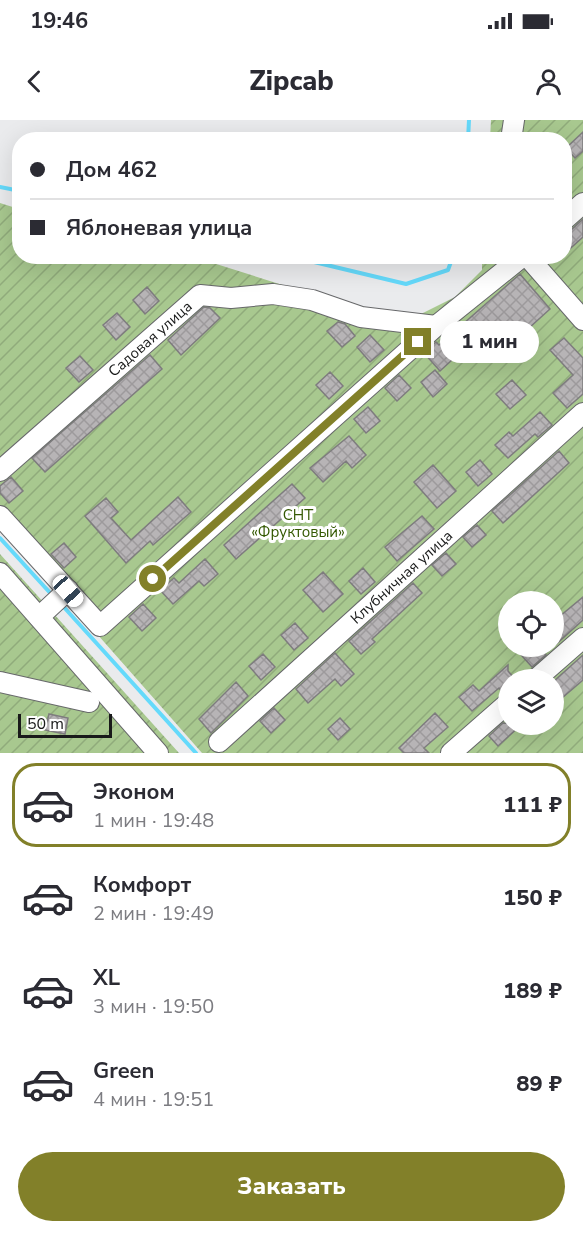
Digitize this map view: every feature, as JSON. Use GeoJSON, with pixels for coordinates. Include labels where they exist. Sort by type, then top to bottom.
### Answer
{"type":"FeatureCollection","features":[{"type":"Feature","properties":{"kind":"street"},"geometry":{"type":"LineString","coordinates":[[0,573],[100,626],[436,326],[515,264]]}},
{"type":"Feature","properties":{"kind":"street"},"geometry":{"type":"LineString","coordinates":[[532,264],[583,320]]}},
{"type":"Feature","properties":{"kind":"street","name":"Садовая улица"},"geometry":{"type":"LineString","coordinates":[[0,471],[200,295],[231,298],[273,294],[312,300],[361,317],[436,326]]}},
{"type":"Feature","properties":{"kind":"street","name":"Клубничная улица"},"geometry":{"type":"LineString","coordinates":[[219,742],[583,413]]}},
{"type":"Feature","properties":{"kind":"street"},"geometry":{"type":"LineString","coordinates":[[0,516],[55,602],[159,753]]}},
{"type":"Feature","properties":{"kind":"street"},"geometry":{"type":"LineString","coordinates":[[548,669],[583,638]]}},
{"type":"Feature","properties":{"kind":"street"},"geometry":{"type":"LineString","coordinates":[[0,682],[89,702]]}},
{"type":"Feature","properties":{"kind":"street"},"geometry":{"type":"LineString","coordinates":[[451,753],[498,712]]}},
{"type":"Feature","properties":{"kind":"green space","name":"СНТ «Фруктовый»"},"geometry":{"type":"Polygon","coordinates":[[[491,120],[583,120],[583,753],[202,753],[0,524],[0,203],[12,207],[12,264],[216,264],[368,312],[421,314],[455,297],[482,270],[482,264],[572,264],[572,132],[490,132],[491,120]]]}},
{"type":"Feature","properties":{"kind":"green space"},"geometry":{"type":"Polygon","coordinates":[[[0,554],[179,753],[0,753],[0,554]]]}},
{"type":"Feature","properties":{"kind":"building"},"geometry":{"type":"Polygon","coordinates":[[[583,132],[583,151],[575,158],[572,155],[572,142],[583,132]]]}},
{"type":"Feature","properties":{"kind":"building"},"geometry":{"type":"Polygon","coordinates":[[[583,219],[583,237],[572,247],[572,229],[583,219]]]}},
{"type":"Feature","properties":{"kind":"building"},"geometry":{"type":"Polygon","coordinates":[[[520,274],[550,309],[508,347],[487,324],[450,357],[452,360],[440,371],[424,353],[436,342],[439,345],[520,274]]]}},
{"type":"Feature","properties":{"kind":"building"},"geometry":{"type":"Polygon","coordinates":[[[147,287],[159,301],[145,314],[133,300],[147,287]]]}},
{"type":"Feature","properties":{"kind":"building"},"geometry":{"type":"Polygon","coordinates":[[[204,307],[210,308],[220,318],[181,355],[168,340],[204,307]]]}},
{"type":"Feature","properties":{"kind":"building"},"geometry":{"type":"Polygon","coordinates":[[[117,313],[130,327],[116,340],[103,325],[117,313]]]}},
{"type":"Feature","properties":{"kind":"building"},"geometry":{"type":"Polygon","coordinates":[[[338,322],[345,324],[355,336],[342,347],[327,331],[338,322]]]}},
{"type":"Feature","properties":{"kind":"building"},"geometry":{"type":"Polygon","coordinates":[[[370,335],[384,350],[370,362],[357,347],[370,335]]]}},
{"type":"Feature","properties":{"kind":"building"},"geometry":{"type":"Polygon","coordinates":[[[564,338],[583,358],[583,394],[567,408],[553,393],[573,375],[550,350],[564,338]]]}},
{"type":"Feature","properties":{"kind":"building"},"geometry":{"type":"Polygon","coordinates":[[[150,355],[162,369],[45,472],[32,458],[150,355]]]}},
{"type":"Feature","properties":{"kind":"building"},"geometry":{"type":"Polygon","coordinates":[[[80,356],[93,370],[79,382],[66,368],[80,356]]]}},
{"type":"Feature","properties":{"kind":"building"},"geometry":{"type":"Polygon","coordinates":[[[435,370],[447,384],[433,397],[421,382],[435,370]]]}},
{"type":"Feature","properties":{"kind":"building"},"geometry":{"type":"Polygon","coordinates":[[[330,372],[343,386],[329,399],[316,385],[330,372]]]}},
{"type":"Feature","properties":{"kind":"building"},"geometry":{"type":"Polygon","coordinates":[[[399,375],[411,388],[397,401],[385,388],[399,375]]]}},
{"type":"Feature","properties":{"kind":"building"},"geometry":{"type":"Polygon","coordinates":[[[512,380],[526,395],[510,409],[496,394],[512,380]]]}},
{"type":"Feature","properties":{"kind":"building"},"geometry":{"type":"Polygon","coordinates":[[[368,407],[380,421],[366,433],[354,419],[368,407]]]}},
{"type":"Feature","properties":{"kind":"building"},"geometry":{"type":"Polygon","coordinates":[[[540,412],[552,425],[538,437],[535,434],[508,458],[495,445],[509,432],[513,436],[540,412]]]}},
{"type":"Feature","properties":{"kind":"building"},"geometry":{"type":"Polygon","coordinates":[[[349,436],[366,455],[352,468],[346,461],[323,482],[310,468],[349,436]]]}},
{"type":"Feature","properties":{"kind":"building"},"geometry":{"type":"Polygon","coordinates":[[[559,451],[569,463],[503,523],[492,511],[559,451]]]}},
{"type":"Feature","properties":{"kind":"building"},"geometry":{"type":"Polygon","coordinates":[[[480,460],[492,474],[478,486],[466,472],[480,460]]]}},
{"type":"Feature","properties":{"kind":"building"},"geometry":{"type":"Polygon","coordinates":[[[433,465],[456,491],[437,508],[414,482],[433,465]]]}},
{"type":"Feature","properties":{"kind":"building"},"geometry":{"type":"Polygon","coordinates":[[[11,477],[23,491],[9,503],[0,493],[0,486],[11,477]]]}},
{"type":"Feature","properties":{"kind":"building"},"geometry":{"type":"Polygon","coordinates":[[[292,484],[305,498],[236,559],[224,545],[292,484]]]}},
{"type":"Feature","properties":{"kind":"building"},"geometry":{"type":"Polygon","coordinates":[[[178,497],[191,512],[153,545],[150,541],[126,563],[85,516],[106,498],[118,512],[111,518],[131,540],[178,497]]]}},
{"type":"Feature","properties":{"kind":"building"},"geometry":{"type":"Polygon","coordinates":[[[422,516],[434,529],[397,561],[385,547],[422,516]]]}},
{"type":"Feature","properties":{"kind":"building"},"geometry":{"type":"Polygon","coordinates":[[[477,525],[486,535],[472,547],[463,537],[477,525]]]}},
{"type":"Feature","properties":{"kind":"building"},"geometry":{"type":"Polygon","coordinates":[[[64,543],[76,557],[64,568],[51,554],[64,543]]]}},
{"type":"Feature","properties":{"kind":"building"},"geometry":{"type":"Polygon","coordinates":[[[446,553],[456,564],[442,576],[432,565],[446,553]]]}},
{"type":"Feature","properties":{"kind":"building"},"geometry":{"type":"Polygon","coordinates":[[[205,559],[218,574],[204,586],[199,581],[173,604],[160,590],[174,578],[179,583],[205,559]]]}},
{"type":"Feature","properties":{"kind":"building"},"geometry":{"type":"Polygon","coordinates":[[[363,568],[375,582],[361,594],[349,581],[363,568]]]}},
{"type":"Feature","properties":{"kind":"building"},"geometry":{"type":"Polygon","coordinates":[[[323,572],[343,594],[323,612],[303,590],[323,572]]]}},
{"type":"Feature","properties":{"kind":"building"},"geometry":{"type":"Polygon","coordinates":[[[413,583],[422,593],[372,639],[375,642],[361,654],[349,641],[413,583]]]}},
{"type":"Feature","properties":{"kind":"building"},"geometry":{"type":"Polygon","coordinates":[[[583,597],[583,620],[564,637],[564,613],[583,597]]]}},
{"type":"Feature","properties":{"kind":"building"},"geometry":{"type":"Polygon","coordinates":[[[143,604],[156,618],[142,631],[129,617],[143,604]]]}},
{"type":"Feature","properties":{"kind":"building"},"geometry":{"type":"Polygon","coordinates":[[[295,623],[308,638],[294,650],[281,635],[295,623]]]}},
{"type":"Feature","properties":{"kind":"building"},"geometry":{"type":"Polygon","coordinates":[[[335,653],[354,674],[341,686],[335,679],[308,703],[296,689],[335,653]]]}},
{"type":"Feature","properties":{"kind":"building"},"geometry":{"type":"Polygon","coordinates":[[[263,654],[275,667],[261,680],[249,666],[263,654]]]}},
{"type":"Feature","properties":{"kind":"building"},"geometry":{"type":"Polygon","coordinates":[[[583,655],[583,680],[564,696],[564,672],[583,655]]]}},
{"type":"Feature","properties":{"kind":"building"},"geometry":{"type":"Polygon","coordinates":[[[523,657],[544,657],[532,667],[523,657]]]}},
{"type":"Feature","properties":{"kind":"building"},"geometry":{"type":"Polygon","coordinates":[[[498,674],[498,689],[472,711],[459,697],[473,685],[479,691],[498,674]]]}},
{"type":"Feature","properties":{"kind":"building"},"geometry":{"type":"Polygon","coordinates":[[[236,682],[248,696],[211,733],[199,719],[236,682]]]}},
{"type":"Feature","properties":{"kind":"building"},"geometry":{"type":"Polygon","coordinates":[[[274,708],[285,720],[271,733],[260,721],[274,708]]]}},
{"type":"Feature","properties":{"kind":"building"},"geometry":{"type":"Polygon","coordinates":[[[435,713],[448,727],[424,748],[429,753],[404,753],[399,748],[435,713]]]}},
{"type":"Feature","properties":{"kind":"building"},"geometry":{"type":"Polygon","coordinates":[[[49,714],[68,718],[65,734],[45,730],[49,714]]]}},
{"type":"Feature","properties":{"kind":"building"},"geometry":{"type":"Polygon","coordinates":[[[340,718],[350,729],[338,740],[328,729],[340,718]]]}},
{"type":"Feature","properties":{"kind":"building"},"geometry":{"type":"Polygon","coordinates":[[[498,728],[498,735],[510,735],[498,746],[489,736],[498,728]]]}},
{"type":"Feature","properties":{"kind":"waterway"},"geometry":{"type":"LineString","coordinates":[[468,132],[469,120]]}},
{"type":"Feature","properties":{"kind":"waterway"},"geometry":{"type":"LineString","coordinates":[[0,187],[12,189]]}},
{"type":"Feature","properties":{"kind":"waterway"},"geometry":{"type":"LineString","coordinates":[[322,264],[406,284],[448,270],[450,264]]}},
{"type":"Feature","properties":{"kind":"waterway"},"geometry":{"type":"LineString","coordinates":[[0,538],[52,595]]}},
{"type":"Feature","properties":{"kind":"waterway"},"geometry":{"type":"LineString","coordinates":[[61,604],[196,753]]}},
{"type":"Feature","properties":{"kind":"route"},"geometry":{"type":"LineString","coordinates":[[153,579],[418,342]]}}]}
